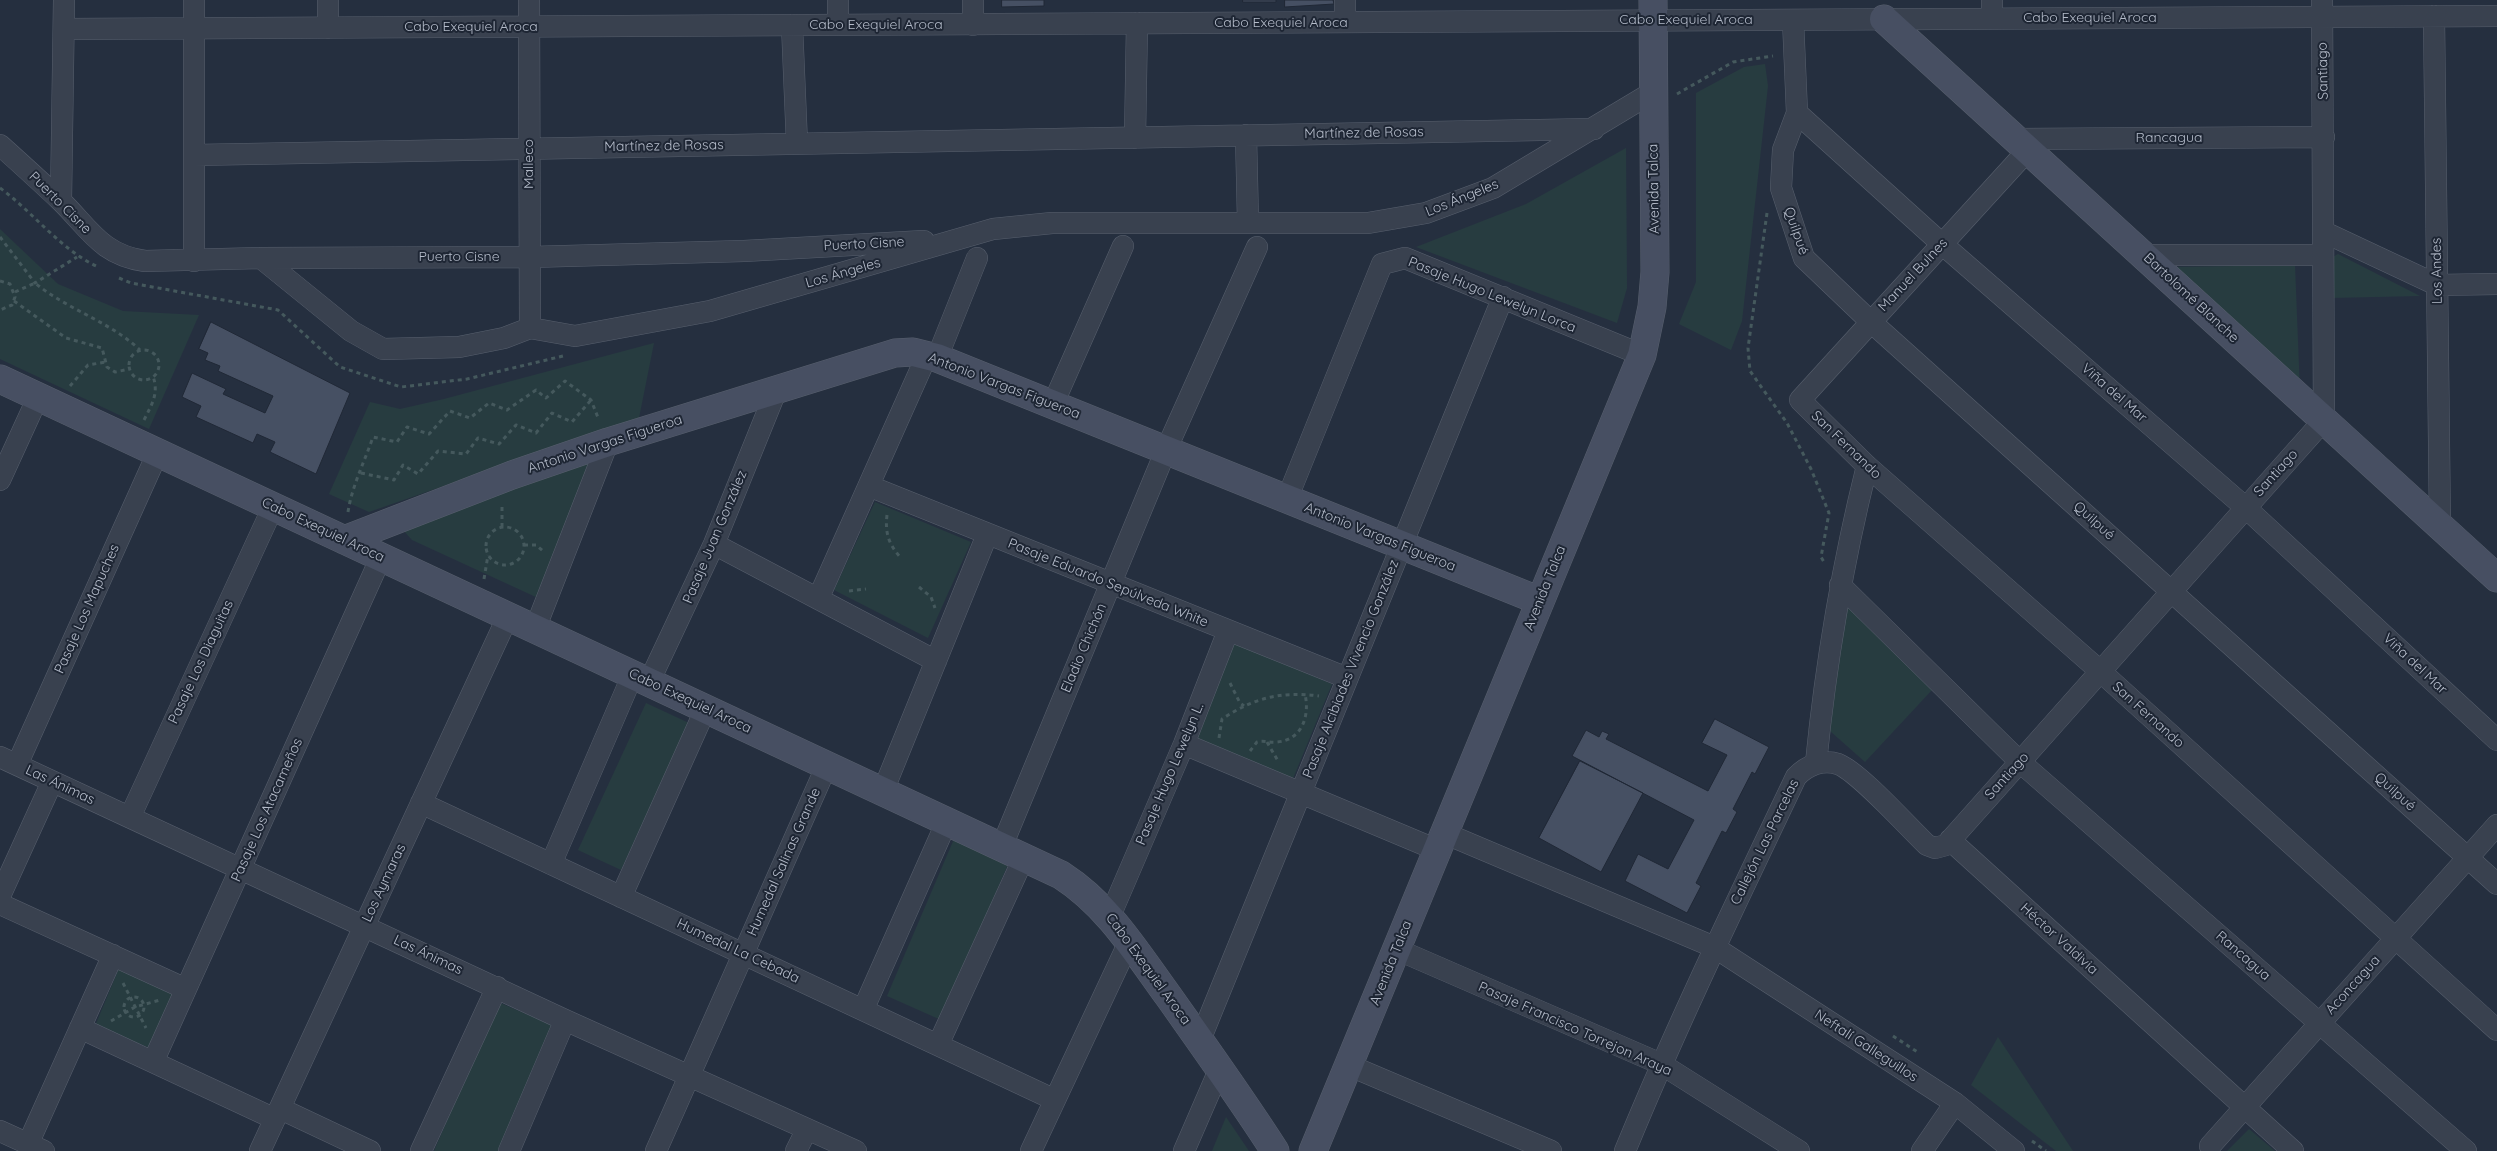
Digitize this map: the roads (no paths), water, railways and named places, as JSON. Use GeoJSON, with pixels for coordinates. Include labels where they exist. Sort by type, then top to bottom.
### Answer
{"type":"FeatureCollection","features":[{"type":"Feature","properties":{"kind":"street"},"geometry":{"type":"LineString","coordinates":[[62,201],[64,0]]}},
{"type":"Feature","properties":{"kind":"street"},"geometry":{"type":"LineString","coordinates":[[194,0],[194,261]]}},
{"type":"Feature","properties":{"kind":"street"},"geometry":{"type":"LineString","coordinates":[[328,0],[328,28]]}},
{"type":"Feature","properties":{"kind":"street","name":"Malleco"},"geometry":{"type":"LineString","coordinates":[[529,0],[530,328]]}},
{"type":"Feature","properties":{"kind":"street"},"geometry":{"type":"LineString","coordinates":[[838,0],[838,25]]}},
{"type":"Feature","properties":{"kind":"street"},"geometry":{"type":"LineString","coordinates":[[973,0],[973,24]]}},
{"type":"Feature","properties":{"kind":"street"},"geometry":{"type":"LineString","coordinates":[[1345,0],[1345,22]]}},
{"type":"Feature","properties":{"kind":"street","name":"Cabo Exequiel Aroca"},"geometry":{"type":"LineString","coordinates":[[64,29],[1345,22],[1653,10],[1793,20],[1884,19],[1992,9],[2322,8],[2434,16],[2497,16]]}},
{"type":"Feature","properties":{"kind":"street","name":"Santiago"},"geometry":{"type":"LineString","coordinates":[[1950,840],[2324,420],[2322,8]]}},
{"type":"Feature","properties":{"kind":"street","name":"Avenida Talca"},"geometry":{"type":"LineString","coordinates":[[1313,1151],[1642,355],[1652,307],[1655,272],[1653,10]]}},
{"type":"Feature","properties":{"kind":"street","name":"Los Andes"},"geometry":{"type":"LineString","coordinates":[[2434,16],[2440,526]]}},
{"type":"Feature","properties":{"kind":"street","name":"Bartolomé Blanche"},"geometry":{"type":"LineString","coordinates":[[1884,19],[2497,578]]}},
{"type":"Feature","properties":{"kind":"street"},"geometry":{"type":"LineString","coordinates":[[1793,20],[1797,113]]}},
{"type":"Feature","properties":{"kind":"street"},"geometry":{"type":"LineString","coordinates":[[1135,138],[1137,23]]}},
{"type":"Feature","properties":{"kind":"street"},"geometry":{"type":"LineString","coordinates":[[792,25],[797,144]]}},
{"type":"Feature","properties":{"kind":"street","name":"Los Ángeles"},"geometry":{"type":"LineString","coordinates":[[530,328],[575,336],[710,311],[993,229],[1052,224],[1368,223],[1426,213],[1493,188],[1594,129],[1653,100]]}},
{"type":"Feature","properties":{"kind":"street","name":"Viña del Mar"},"geometry":{"type":"LineString","coordinates":[[1797,113],[1942,244],[2246,508],[2497,740]]}},
{"type":"Feature","properties":{"kind":"street","name":"Quilpué"},"geometry":{"type":"LineString","coordinates":[[1797,113],[1783,150],[1782,188],[1804,258],[1870,321],[2497,884]]}},
{"type":"Feature","properties":{"kind":"street","name":"Martínez de Rosas"},"geometry":{"type":"LineString","coordinates":[[194,155],[1594,129]]}},
{"type":"Feature","properties":{"kind":"street"},"geometry":{"type":"LineString","coordinates":[[1246,136],[1248,222]]}},
{"type":"Feature","properties":{"kind":"street","name":"Rancagua"},"geometry":{"type":"LineString","coordinates":[[2022,145],[2324,137]]}},
{"type":"Feature","properties":{"kind":"street","name":"Puerto Cisne"},"geometry":{"type":"LineString","coordinates":[[0,145],[62,201],[95,238],[116,254],[145,261],[744,251],[962,238]]}},
{"type":"Feature","properties":{"kind":"street","name":"Manuel Bulnes"},"geometry":{"type":"LineString","coordinates":[[1800,400],[1942,244],[2022,145]]}},
{"type":"Feature","properties":{"kind":"street"},"geometry":{"type":"LineString","coordinates":[[2324,232],[2437,285],[2497,284]]}},
{"type":"Feature","properties":{"kind":"street"},"geometry":{"type":"LineString","coordinates":[[1053,404],[1123,246]]}},
{"type":"Feature","properties":{"kind":"street","name":"Eladio Chichón"},"geometry":{"type":"LineString","coordinates":[[938,1045],[1013,852],[1112,583],[1166,450],[1257,247]]}},
{"type":"Feature","properties":{"kind":"street"},"geometry":{"type":"LineString","coordinates":[[2145,255],[2323,255]]}},
{"type":"Feature","properties":{"kind":"street"},"geometry":{"type":"LineString","coordinates":[[261,258],[351,331],[383,349],[459,347],[504,338],[530,328]]}},
{"type":"Feature","properties":{"kind":"street"},"geometry":{"type":"LineString","coordinates":[[818,599],[869,486],[977,258]]}},
{"type":"Feature","properties":{"kind":"street","name":"Pasaje Hugo Lewelyn Lorca"},"geometry":{"type":"LineString","coordinates":[[1287,499],[1382,264],[1405,258],[1642,355]]}},
{"type":"Feature","properties":{"kind":"street","name":"Pasaje Alcibiades Vivencio González"},"geometry":{"type":"LineString","coordinates":[[1200,1040],[1503,297]]}},
{"type":"Feature","properties":{"kind":"street","name":"Antonio Vargas Figueroa"},"geometry":{"type":"LineString","coordinates":[[344,540],[512,474],[608,442],[894,353],[913,352],[932,356],[1053,404],[1540,602]]}},
{"type":"Feature","properties":{"kind":"street","name":"Cabo Exequiel Aroca"},"geometry":{"type":"LineString","coordinates":[[0,379],[1013,852],[1079,887],[1110,916],[1220,1068],[1275,1151]]}},
{"type":"Feature","properties":{"kind":"street","name":"Pasaje Juan González"},"geometry":{"type":"LineString","coordinates":[[551,864],[641,678],[714,544],[776,391]]}},
{"type":"Feature","properties":{"kind":"street","name":"San Fernando"},"geometry":{"type":"LineString","coordinates":[[1800,400],[1867,466],[2100,671],[2497,1030]]}},
{"type":"Feature","properties":{"kind":"street"},"geometry":{"type":"LineString","coordinates":[[0,480],[47,401]]}},
{"type":"Feature","properties":{"kind":"street"},"geometry":{"type":"LineString","coordinates":[[535,629],[608,442]]}},
{"type":"Feature","properties":{"kind":"street","name":"Pasaje Los Mapuches"},"geometry":{"type":"LineString","coordinates":[[8,761],[158,452]]}},
{"type":"Feature","properties":{"kind":"street"},"geometry":{"type":"LineString","coordinates":[[1867,466],[1840,585],[1826,665],[1816,764],[1826,762],[1846,768],[1927,845],[1940,847],[1950,840]]}},
{"type":"Feature","properties":{"kind":"street","name":"Pasaje Eduardo Sepúlveda White"},"geometry":{"type":"LineString","coordinates":[[869,486],[1347,678]]}},
{"type":"Feature","properties":{"kind":"street","name":"Pasaje Los Diaguitas"},"geometry":{"type":"LineString","coordinates":[[130,817],[273,507]]}},
{"type":"Feature","properties":{"kind":"street"},"geometry":{"type":"LineString","coordinates":[[883,791],[987,535]]}},
{"type":"Feature","properties":{"kind":"street"},"geometry":{"type":"LineString","coordinates":[[714,544],[936,661]]}},
{"type":"Feature","properties":{"kind":"street","name":"Pasaje Los Atacameños"},"geometry":{"type":"LineString","coordinates":[[156,1057],[381,557]]}},
{"type":"Feature","properties":{"kind":"street","name":"Rancagua"},"geometry":{"type":"LineString","coordinates":[[1840,585],[2020,762],[2466,1151]]}},
{"type":"Feature","properties":{"kind":"street","name":"Los Aymaras"},"geometry":{"type":"LineString","coordinates":[[260,1151],[508,616]]}},
{"type":"Feature","properties":{"kind":"street","name":"Pasaje Hugo Lewelyn L."},"geometry":{"type":"LineString","coordinates":[[1110,916],[1184,744],[1228,631]]}},
{"type":"Feature","properties":{"kind":"street"},"geometry":{"type":"LineString","coordinates":[[621,897],[706,708]]}},
{"type":"Feature","properties":{"kind":"street","name":"Neftalí Galleguillos"},"geometry":{"type":"LineString","coordinates":[[1184,744],[1300,793],[1441,842],[1714,947],[1955,1103],[2014,1151]]}},
{"type":"Feature","properties":{"kind":"street","name":"Las Ánimas"},"geometry":{"type":"LineString","coordinates":[[8,761],[497,987],[564,1020],[856,1151]]}},
{"type":"Feature","properties":{"kind":"street","name":"Callejón Las Parcelas"},"geometry":{"type":"LineString","coordinates":[[1625,1151],[1661,1064],[1714,947],[1796,777],[1816,764]]}},
{"type":"Feature","properties":{"kind":"street","name":"Humedal Salinas Grande"},"geometry":{"type":"LineString","coordinates":[[656,1151],[827,765]]}},
{"type":"Feature","properties":{"kind":"street"},"geometry":{"type":"LineString","coordinates":[[0,896],[52,782]]}},
{"type":"Feature","properties":{"kind":"street","name":"Humedal La Cebada"},"geometry":{"type":"LineString","coordinates":[[422,803],[1055,1100]]}},
{"type":"Feature","properties":{"kind":"street"},"geometry":{"type":"LineString","coordinates":[[863,1010],[947,821]]}},
{"type":"Feature","properties":{"kind":"street","name":"Aconcagua"},"geometry":{"type":"LineString","coordinates":[[2210,1146],[2497,825]]}},
{"type":"Feature","properties":{"kind":"street","name":"Héctor Valdivia"},"geometry":{"type":"LineString","coordinates":[[1950,840],[2293,1151]]}},
{"type":"Feature","properties":{"kind":"street"},"geometry":{"type":"LineString","coordinates":[[0,904],[185,991]]}},
{"type":"Feature","properties":{"kind":"street"},"geometry":{"type":"LineString","coordinates":[[1031,1151],[1129,942]]}},
{"type":"Feature","properties":{"kind":"street","name":"Pasaje Francisco Torrejon Araya"},"geometry":{"type":"LineString","coordinates":[[1396,949],[1661,1064],[1799,1151]]}},
{"type":"Feature","properties":{"kind":"street"},"geometry":{"type":"LineString","coordinates":[[0,1131],[36,1148],[86,1031],[112,958]]}},
{"type":"Feature","properties":{"kind":"street"},"geometry":{"type":"LineString","coordinates":[[421,1151],[497,987]]}},
{"type":"Feature","properties":{"kind":"street"},"geometry":{"type":"LineString","coordinates":[[509,1151],[564,1020]]}},
{"type":"Feature","properties":{"kind":"street"},"geometry":{"type":"LineString","coordinates":[[86,1031],[156,1057],[278,1114],[370,1151]]}},
{"type":"Feature","properties":{"kind":"street"},"geometry":{"type":"LineString","coordinates":[[1348,1065],[1551,1151]]}},
{"type":"Feature","properties":{"kind":"street"},"geometry":{"type":"LineString","coordinates":[[1184,1151],[1220,1068]]}},
{"type":"Feature","properties":{"kind":"street"},"geometry":{"type":"LineString","coordinates":[[1922,1151],[1955,1103]]}},
{"type":"Feature","properties":{"kind":"street"},"geometry":{"type":"LineString","coordinates":[[796,1151],[806,1129]]}}]}
